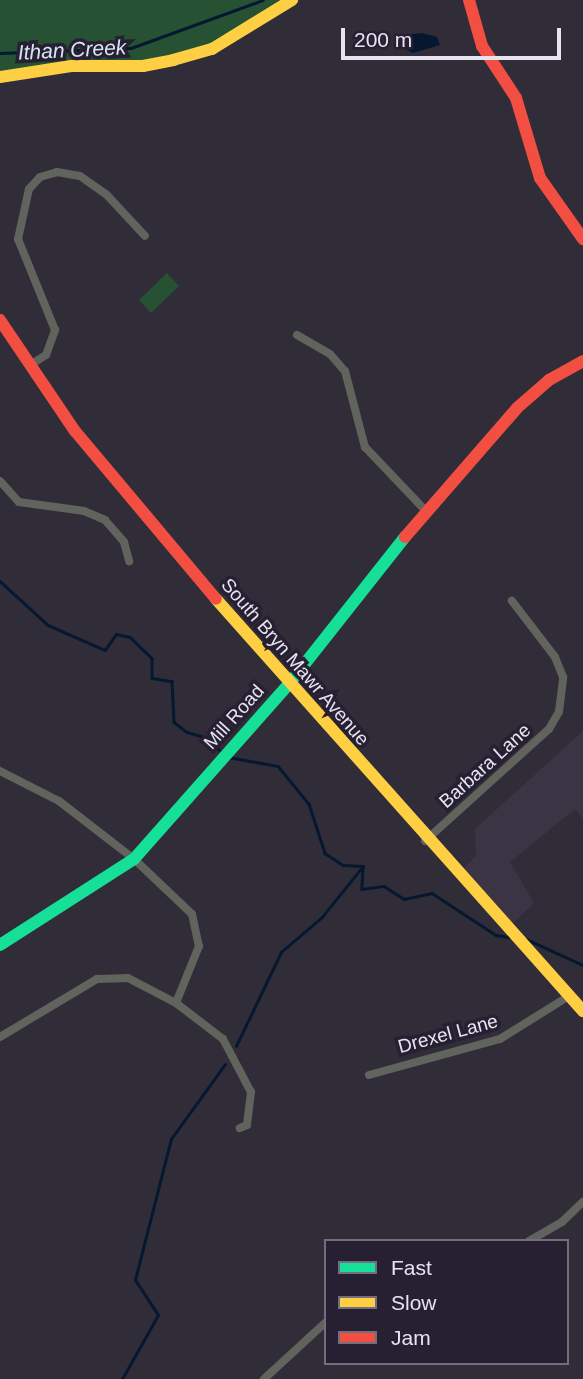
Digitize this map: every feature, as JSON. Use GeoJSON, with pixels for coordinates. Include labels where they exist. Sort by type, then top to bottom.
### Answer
{"type":"FeatureCollection","features":[{"type":"Feature","properties":{"kind":"street"},"geometry":{"type":"LineString","coordinates":[[0,77],[71,66],[143,66],[173,60],[212,49],[292,0]]}},
{"type":"Feature","properties":{"kind":"street"},"geometry":{"type":"LineString","coordinates":[[470,0],[482,46],[516,98],[540,178],[583,239]]}},
{"type":"Feature","properties":{"kind":"street"},"geometry":{"type":"LineString","coordinates":[[30,365],[46,355],[55,330],[18,239],[29,190],[40,177],[57,172],[80,176],[106,194],[145,236]]}},
{"type":"Feature","properties":{"kind":"street","name":"South Bryn Mawr Avenue"},"geometry":{"type":"LineString","coordinates":[[0,320],[75,431],[288,685],[425,841],[583,1011]]}},
{"type":"Feature","properties":{"kind":"street"},"geometry":{"type":"LineString","coordinates":[[297,335],[330,354],[345,371],[365,447],[426,511]]}},
{"type":"Feature","properties":{"kind":"street","name":"Mill Road"},"geometry":{"type":"LineString","coordinates":[[0,945],[134,859],[288,685],[426,511],[517,408],[549,380],[583,361]]}},
{"type":"Feature","properties":{"kind":"street"},"geometry":{"type":"LineString","coordinates":[[0,481],[19,502],[84,511],[105,520],[124,542],[129,561]]}},
{"type":"Feature","properties":{"kind":"street","name":"Barbara Lane"},"geometry":{"type":"LineString","coordinates":[[425,841],[550,729],[559,712],[563,677],[555,657],[512,601]]}},
{"type":"Feature","properties":{"kind":"street"},"geometry":{"type":"LineString","coordinates":[[0,771],[59,801],[134,859],[192,914],[198,932],[195,962],[176,1003]]}},
{"type":"Feature","properties":{"kind":"street"},"geometry":{"type":"LineString","coordinates":[[0,1037],[97,979],[128,978],[176,1003],[214,1029],[246,1081],[252,1103],[247,1125],[240,1128]]}},
{"type":"Feature","properties":{"kind":"street","name":"Drexel Lane"},"geometry":{"type":"LineString","coordinates":[[369,1074],[500,1039],[569,996]]}},
{"type":"Feature","properties":{"kind":"street"},"geometry":{"type":"LineString","coordinates":[[532,1239],[562,1222],[583,1202]]}},
{"type":"Feature","properties":{"kind":"street"},"geometry":{"type":"LineString","coordinates":[[264,1379],[324,1324]]}},
{"type":"Feature","properties":{"kind":"shaded area"},"geometry":{"type":"Polygon","coordinates":[[[583,731],[583,819],[575,809],[510,862],[534,903],[511,925],[460,872],[476,856],[475,829],[583,731]]]}},
{"type":"Feature","properties":{"kind":"green space"},"geometry":{"type":"Polygon","coordinates":[[[0,0],[292,0],[212,49],[173,60],[0,75],[0,0]]]}},
{"type":"Feature","properties":{"kind":"green space"},"geometry":{"type":"Polygon","coordinates":[[[167,273],[179,286],[151,313],[139,300],[167,273]]]}},
{"type":"Feature","properties":{"kind":"water"},"geometry":{"type":"Polygon","coordinates":[[[422,33],[437,37],[440,45],[413,53],[397,45],[405,35],[422,33]]]}},
{"type":"Feature","properties":{"kind":"waterway","name":"Ithan Creek"},"geometry":{"type":"LineString","coordinates":[[0,53],[131,48],[263,0]]}},
{"type":"Feature","properties":{"kind":"waterway"},"geometry":{"type":"LineString","coordinates":[[0,581],[48,625],[105,650],[116,634],[130,637],[152,658],[152,678],[172,681],[174,722],[187,732],[204,737],[223,753]]}},
{"type":"Feature","properties":{"kind":"waterway"},"geometry":{"type":"LineString","coordinates":[[228,757],[278,766],[309,804],[325,853],[343,865],[363,866]]}},
{"type":"Feature","properties":{"kind":"waterway"},"geometry":{"type":"LineString","coordinates":[[236,1046],[281,952],[322,917],[363,866]]}},
{"type":"Feature","properties":{"kind":"waterway"},"geometry":{"type":"LineString","coordinates":[[363,867],[362,889],[384,886],[404,899],[432,893],[496,935],[509,937]]}},
{"type":"Feature","properties":{"kind":"waterway"},"geometry":{"type":"LineString","coordinates":[[526,939],[583,965]]}},
{"type":"Feature","properties":{"kind":"waterway"},"geometry":{"type":"LineString","coordinates":[[122,1379],[158,1315],[135,1280],[171,1139],[225,1064]]}},
{"type":"Feature","properties":{"kind":"traffic: fast"},"geometry":{"type":"LineString","coordinates":[[0,945],[134,859],[288,685],[405,537]]}},
{"type":"Feature","properties":{"kind":"traffic: slow"},"geometry":{"type":"LineString","coordinates":[[0,77],[71,66],[143,66],[173,60],[212,49],[292,0]]}},
{"type":"Feature","properties":{"kind":"traffic: slow"},"geometry":{"type":"LineString","coordinates":[[216,599],[583,1011]]}},
{"type":"Feature","properties":{"kind":"traffic: jam"},"geometry":{"type":"LineString","coordinates":[[469,0],[482,46],[516,98],[540,178],[583,239]]}},
{"type":"Feature","properties":{"kind":"traffic: jam"},"geometry":{"type":"LineString","coordinates":[[0,320],[75,431],[216,599]]}},
{"type":"Feature","properties":{"kind":"traffic: jam"},"geometry":{"type":"LineString","coordinates":[[405,537],[517,408],[549,380],[583,361]]}}]}
